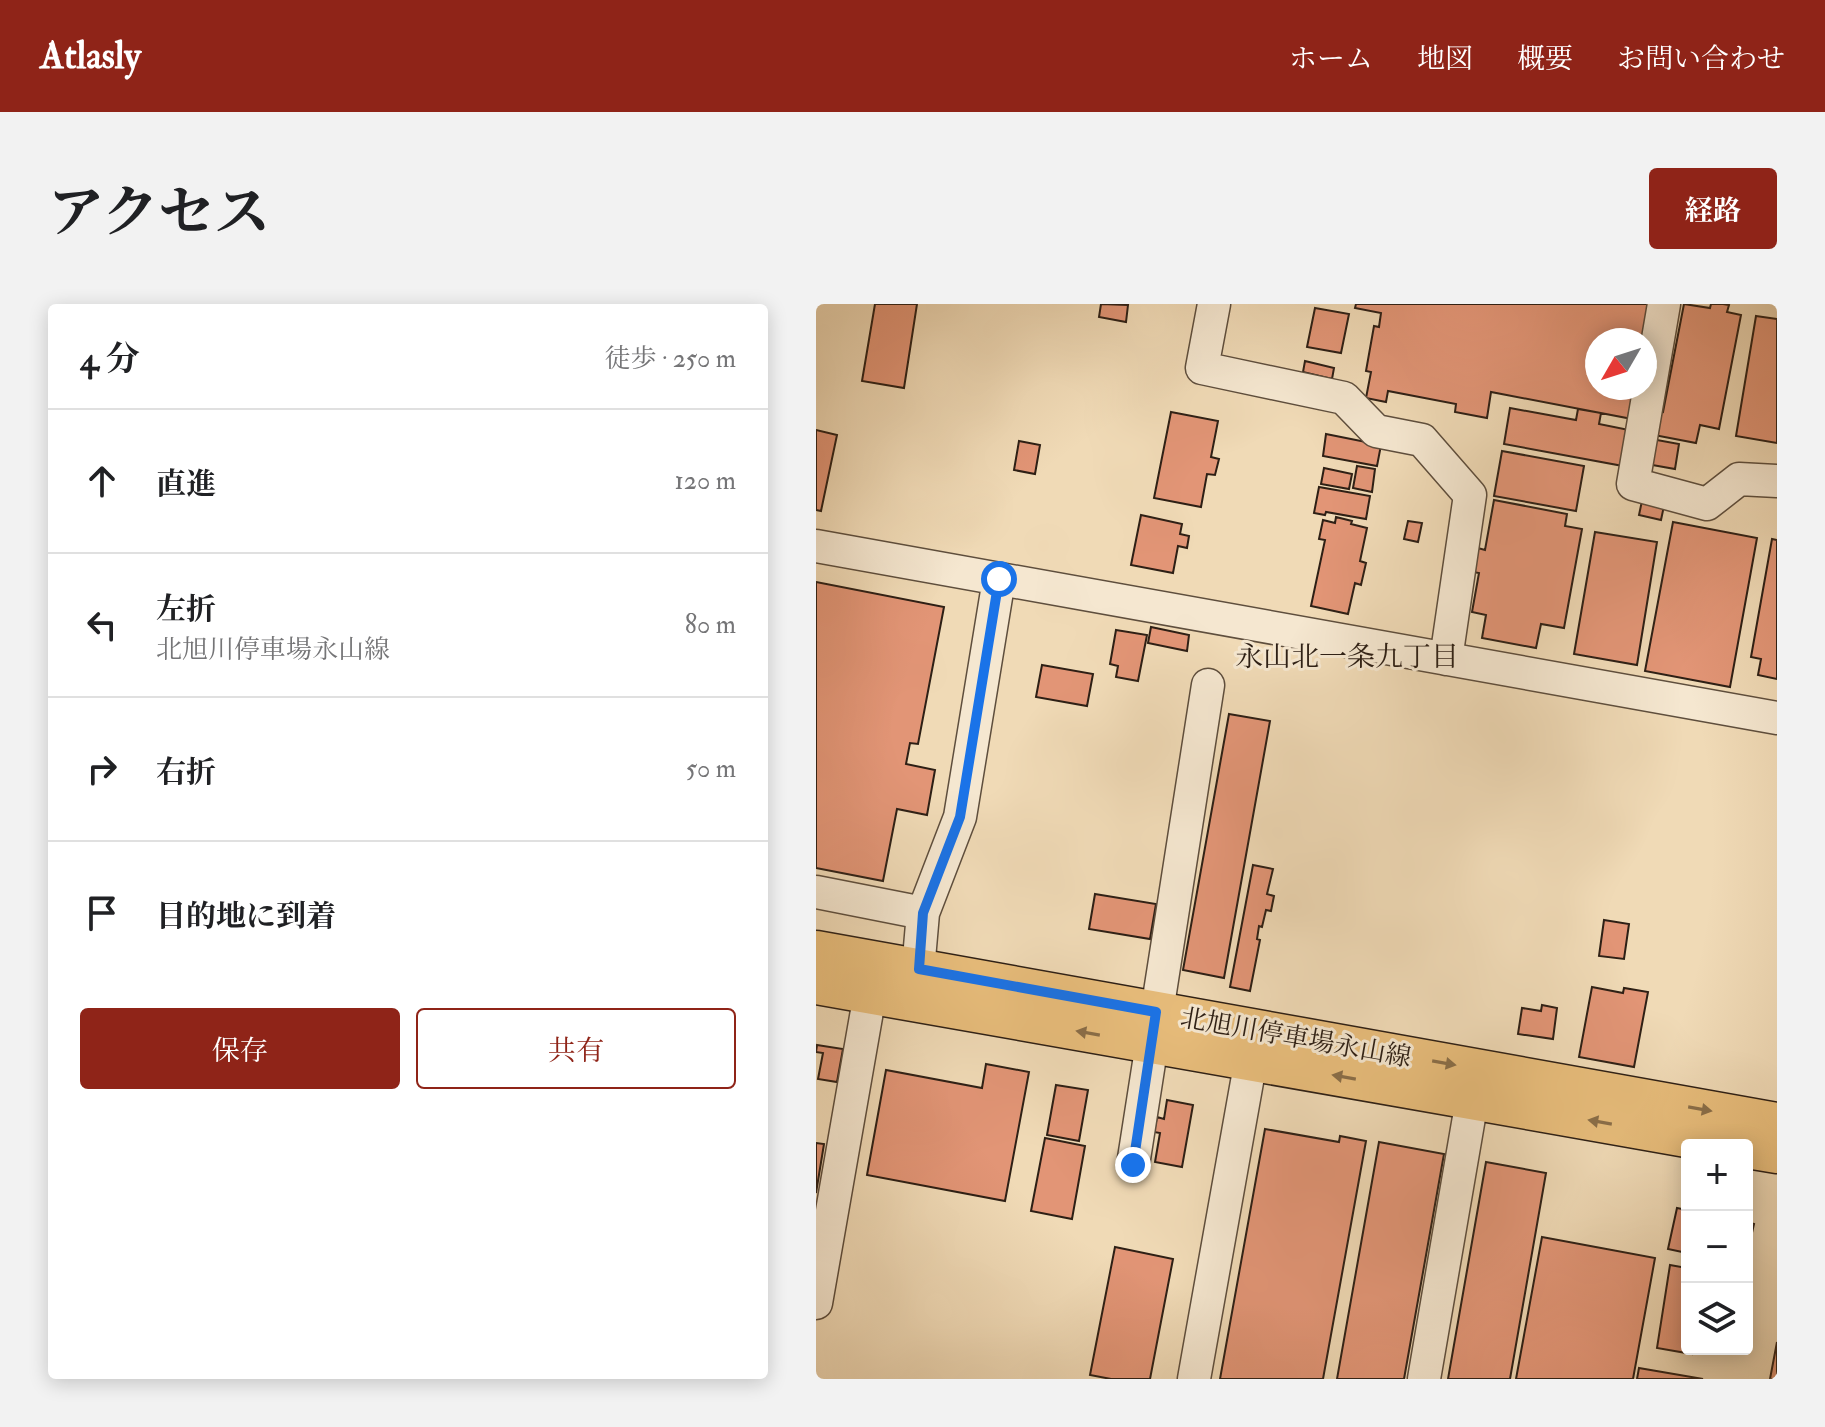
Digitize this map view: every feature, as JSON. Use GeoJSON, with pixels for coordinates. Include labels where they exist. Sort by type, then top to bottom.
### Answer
{"type":"FeatureCollection","features":[{"type":"Feature","properties":{"kind":"main road","name":"北旭川停車場永山線"},"geometry":{"type":"LineString","coordinates":[[816,951],[873,977],[916,986],[1253,1045],[1777,1123]]}},
{"type":"Feature","properties":{"kind":"main road","name":"北旭川停車場永山線"},"geometry":{"type":"LineString","coordinates":[[816,984],[873,977]]}},
{"type":"Feature","properties":{"kind":"main road","name":"北旭川停車場永山線"},"geometry":{"type":"LineString","coordinates":[[1253,1045],[1472,1100],[1697,1139]]}},
{"type":"Feature","properties":{"kind":"main road"},"geometry":{"type":"LineString","coordinates":[[1753,1149],[1777,1153]]}},
{"type":"Feature","properties":{"kind":"street"},"geometry":{"type":"LineString","coordinates":[[1214,304],[1202,368],[1344,398],[1376,431],[1422,440],[1470,495],[1446,659]]}},
{"type":"Feature","properties":{"kind":"street"},"geometry":{"type":"LineString","coordinates":[[1664,304],[1633,484],[1707,504],[1739,479],[1777,481]]}},
{"type":"Feature","properties":{"kind":"street"},"geometry":{"type":"LineString","coordinates":[[816,546],[1777,718]]}},
{"type":"Feature","properties":{"kind":"street"},"geometry":{"type":"LineString","coordinates":[[916,986],[923,913],[960,817],[999,579]]}},
{"type":"Feature","properties":{"kind":"street"},"geometry":{"type":"LineString","coordinates":[[1133,1165],[1208,685]]}},
{"type":"Feature","properties":{"kind":"street"},"geometry":{"type":"LineString","coordinates":[[816,892],[923,913]]}},
{"type":"Feature","properties":{"kind":"street"},"geometry":{"type":"LineString","coordinates":[[816,1303],[873,977]]}},
{"type":"Feature","properties":{"kind":"street"},"geometry":{"type":"LineString","coordinates":[[1194,1379],[1253,1045]]}},
{"type":"Feature","properties":{"kind":"street"},"geometry":{"type":"LineString","coordinates":[[1424,1379],[1472,1100]]}},
{"type":"Feature","properties":{"kind":"building"},"geometry":{"type":"Polygon","coordinates":[[[875,304],[917,304],[904,388],[862,381],[875,304]]]}},
{"type":"Feature","properties":{"kind":"building"},"geometry":{"type":"Polygon","coordinates":[[[1101,304],[1128,305],[1126,322],[1099,317],[1101,304]]]}},
{"type":"Feature","properties":{"kind":"building"},"geometry":{"type":"Polygon","coordinates":[[[1356,304],[1653,304],[1648,328],[1585,328],[1585,400],[1635,400],[1632,419],[1491,392],[1487,418],[1455,412],[1456,404],[1388,391],[1386,402],[1366,398],[1371,372],[1366,371],[1374,326],[1379,327],[1381,313],[1355,308],[1356,304]]]}},
{"type":"Feature","properties":{"kind":"building"},"geometry":{"type":"Polygon","coordinates":[[[1684,304],[1710,308],[1711,304],[1729,305],[1727,312],[1741,315],[1719,429],[1700,425],[1696,443],[1654,435],[1659,411],[1663,412],[1684,304]]]}},
{"type":"Feature","properties":{"kind":"building"},"geometry":{"type":"Polygon","coordinates":[[[1315,308],[1349,314],[1341,353],[1307,347],[1315,308]]]}},
{"type":"Feature","properties":{"kind":"building"},"geometry":{"type":"Polygon","coordinates":[[[1756,316],[1777,319],[1777,443],[1736,436],[1756,316]]]}},
{"type":"Feature","properties":{"kind":"building"},"geometry":{"type":"Polygon","coordinates":[[[1305,361],[1334,368],[1332,379],[1303,372],[1305,361]]]}},
{"type":"Feature","properties":{"kind":"building"},"geometry":{"type":"Polygon","coordinates":[[[1510,408],[1576,420],[1578,409],[1601,413],[1599,424],[1629,430],[1623,466],[1504,444],[1510,408]]]}},
{"type":"Feature","properties":{"kind":"building"},"geometry":{"type":"Polygon","coordinates":[[[1171,412],[1218,421],[1211,457],[1219,459],[1215,475],[1207,474],[1201,507],[1154,498],[1171,412]]]}},
{"type":"Feature","properties":{"kind":"building"},"geometry":{"type":"Polygon","coordinates":[[[816,430],[837,435],[821,511],[816,510],[816,430]]]}},
{"type":"Feature","properties":{"kind":"building"},"geometry":{"type":"Polygon","coordinates":[[[1326,434],[1381,445],[1377,466],[1323,456],[1326,434]]]}},
{"type":"Feature","properties":{"kind":"building"},"geometry":{"type":"Polygon","coordinates":[[[1646,438],[1679,444],[1675,469],[1641,463],[1646,438]]]}},
{"type":"Feature","properties":{"kind":"building"},"geometry":{"type":"Polygon","coordinates":[[[1019,441],[1040,445],[1035,474],[1014,470],[1019,441]]]}},
{"type":"Feature","properties":{"kind":"building"},"geometry":{"type":"Polygon","coordinates":[[[1502,451],[1584,466],[1576,511],[1494,496],[1502,451]]]}},
{"type":"Feature","properties":{"kind":"building"},"geometry":{"type":"Polygon","coordinates":[[[1357,466],[1375,469],[1372,492],[1353,488],[1357,466]]]}},
{"type":"Feature","properties":{"kind":"building"},"geometry":{"type":"Polygon","coordinates":[[[1324,468],[1352,474],[1349,489],[1321,484],[1324,468]]]}},
{"type":"Feature","properties":{"kind":"building"},"geometry":{"type":"Polygon","coordinates":[[[1319,487],[1370,496],[1366,519],[1314,513],[1319,487]]]}},
{"type":"Feature","properties":{"kind":"building"},"geometry":{"type":"Polygon","coordinates":[[[1643,496],[1665,501],[1661,520],[1639,515],[1643,496]]]}},
{"type":"Feature","properties":{"kind":"building"},"geometry":{"type":"Polygon","coordinates":[[[1494,500],[1567,514],[1565,526],[1582,529],[1564,628],[1541,624],[1536,648],[1482,638],[1486,615],[1472,612],[1479,573],[1473,572],[1478,548],[1485,550],[1494,500]]]}},
{"type":"Feature","properties":{"kind":"building"},"geometry":{"type":"Polygon","coordinates":[[[1141,515],[1182,524],[1180,534],[1189,536],[1187,548],[1178,546],[1173,573],[1131,565],[1141,515]]]}},
{"type":"Feature","properties":{"kind":"building"},"geometry":{"type":"Polygon","coordinates":[[[1336,517],[1367,528],[1360,561],[1366,563],[1361,585],[1355,583],[1348,614],[1311,606],[1325,540],[1319,539],[1323,520],[1335,523],[1336,517]]]}},
{"type":"Feature","properties":{"kind":"building"},"geometry":{"type":"Polygon","coordinates":[[[1408,521],[1422,523],[1418,542],[1404,539],[1408,521]]]}},
{"type":"Feature","properties":{"kind":"building"},"geometry":{"type":"Polygon","coordinates":[[[1673,522],[1757,538],[1730,687],[1645,671],[1673,522]]]}},
{"type":"Feature","properties":{"kind":"building"},"geometry":{"type":"Polygon","coordinates":[[[1595,532],[1657,542],[1637,665],[1574,654],[1595,532]]]}},
{"type":"Feature","properties":{"kind":"building"},"geometry":{"type":"Polygon","coordinates":[[[1772,539],[1777,540],[1777,679],[1758,675],[1761,659],[1751,657],[1772,539]]]}},
{"type":"Feature","properties":{"kind":"building"},"geometry":{"type":"Polygon","coordinates":[[[816,582],[944,607],[918,744],[910,743],[906,764],[935,770],[927,815],[897,809],[883,881],[816,868],[816,582]]]}},
{"type":"Feature","properties":{"kind":"building"},"geometry":{"type":"Polygon","coordinates":[[[1151,627],[1189,635],[1187,651],[1148,643],[1151,627]]]}},
{"type":"Feature","properties":{"kind":"building"},"geometry":{"type":"Polygon","coordinates":[[[1116,630],[1147,635],[1138,681],[1116,677],[1118,666],[1110,664],[1116,630]]]}},
{"type":"Feature","properties":{"kind":"building"},"geometry":{"type":"Polygon","coordinates":[[[1042,665],[1093,674],[1087,706],[1036,697],[1042,665]]]}},
{"type":"Feature","properties":{"kind":"building"},"geometry":{"type":"Polygon","coordinates":[[[1229,714],[1270,721],[1224,978],[1183,970],[1229,714]]]}},
{"type":"Feature","properties":{"kind":"building"},"geometry":{"type":"Polygon","coordinates":[[[1253,865],[1273,869],[1267,894],[1274,896],[1271,911],[1266,910],[1262,927],[1259,926],[1257,939],[1260,940],[1250,991],[1230,987],[1253,865]]]}},
{"type":"Feature","properties":{"kind":"building"},"geometry":{"type":"Polygon","coordinates":[[[1095,894],[1156,904],[1150,939],[1089,929],[1095,894]]]}},
{"type":"Feature","properties":{"kind":"building"},"geometry":{"type":"Polygon","coordinates":[[[1604,920],[1629,924],[1624,959],[1599,956],[1604,920]]]}},
{"type":"Feature","properties":{"kind":"building"},"geometry":{"type":"Polygon","coordinates":[[[1592,987],[1623,993],[1624,988],[1648,992],[1634,1067],[1579,1057],[1592,987]]]}},
{"type":"Feature","properties":{"kind":"building"},"geometry":{"type":"Polygon","coordinates":[[[1542,1005],[1557,1008],[1553,1039],[1518,1034],[1522,1008],[1541,1011],[1542,1005]]]}},
{"type":"Feature","properties":{"kind":"building"},"geometry":{"type":"Polygon","coordinates":[[[817,1045],[843,1049],[837,1082],[818,1079],[823,1053],[816,1052],[817,1045]]]}},
{"type":"Feature","properties":{"kind":"building"},"geometry":{"type":"Polygon","coordinates":[[[986,1064],[1029,1072],[1005,1201],[867,1175],[886,1070],[982,1088],[986,1064]]]}},
{"type":"Feature","properties":{"kind":"building"},"geometry":{"type":"Polygon","coordinates":[[[1056,1085],[1088,1090],[1079,1141],[1047,1135],[1056,1085]]]}},
{"type":"Feature","properties":{"kind":"building"},"geometry":{"type":"Polygon","coordinates":[[[1167,1100],[1193,1105],[1182,1167],[1155,1162],[1160,1133],[1154,1132],[1157,1117],[1164,1119],[1167,1100]]]}},
{"type":"Feature","properties":{"kind":"building"},"geometry":{"type":"Polygon","coordinates":[[[1265,1129],[1339,1142],[1340,1136],[1366,1141],[1323,1379],[1220,1379],[1265,1129]]]}},
{"type":"Feature","properties":{"kind":"building"},"geometry":{"type":"Polygon","coordinates":[[[1045,1138],[1085,1146],[1072,1219],[1031,1211],[1045,1138]]]}},
{"type":"Feature","properties":{"kind":"building"},"geometry":{"type":"Polygon","coordinates":[[[1379,1142],[1444,1154],[1404,1379],[1337,1379],[1379,1142]]]}},
{"type":"Feature","properties":{"kind":"building"},"geometry":{"type":"Polygon","coordinates":[[[816,1143],[824,1144],[816,1193],[816,1143]]]}},
{"type":"Feature","properties":{"kind":"building"},"geometry":{"type":"Polygon","coordinates":[[[1486,1162],[1546,1173],[1510,1379],[1448,1379],[1486,1162]]]}},
{"type":"Feature","properties":{"kind":"building"},"geometry":{"type":"Polygon","coordinates":[[[1677,1208],[1681,1209],[1681,1252],[1668,1249],[1677,1208]]]}},
{"type":"Feature","properties":{"kind":"building"},"geometry":{"type":"Polygon","coordinates":[[[1542,1237],[1655,1258],[1633,1379],[1516,1379],[1542,1237]]]}},
{"type":"Feature","properties":{"kind":"building"},"geometry":{"type":"Polygon","coordinates":[[[1115,1247],[1173,1259],[1150,1379],[1111,1379],[1090,1375],[1115,1247]]]}},
{"type":"Feature","properties":{"kind":"building"},"geometry":{"type":"Polygon","coordinates":[[[1670,1265],[1681,1267],[1681,1352],[1657,1348],[1670,1265]]]}},
{"type":"Feature","properties":{"kind":"building"},"geometry":{"type":"Polygon","coordinates":[[[1777,1342],[1777,1379],[1770,1379],[1777,1342]]]}},
{"type":"Feature","properties":{"kind":"building"},"geometry":{"type":"Polygon","coordinates":[[[1639,1368],[1703,1379],[1637,1379],[1639,1368]]]}},
{"type":"Feature","properties":{"kind":"district","name":"永山北一条九丁目"},"geometry":{"type":"Point","coordinates":[1347,656]}},
{"type":"Feature","properties":{"kind":"route"},"geometry":{"type":"LineString","coordinates":[[999,579],[960,817],[923,913],[919,969],[1156,1012],[1133,1165]]}}]}
